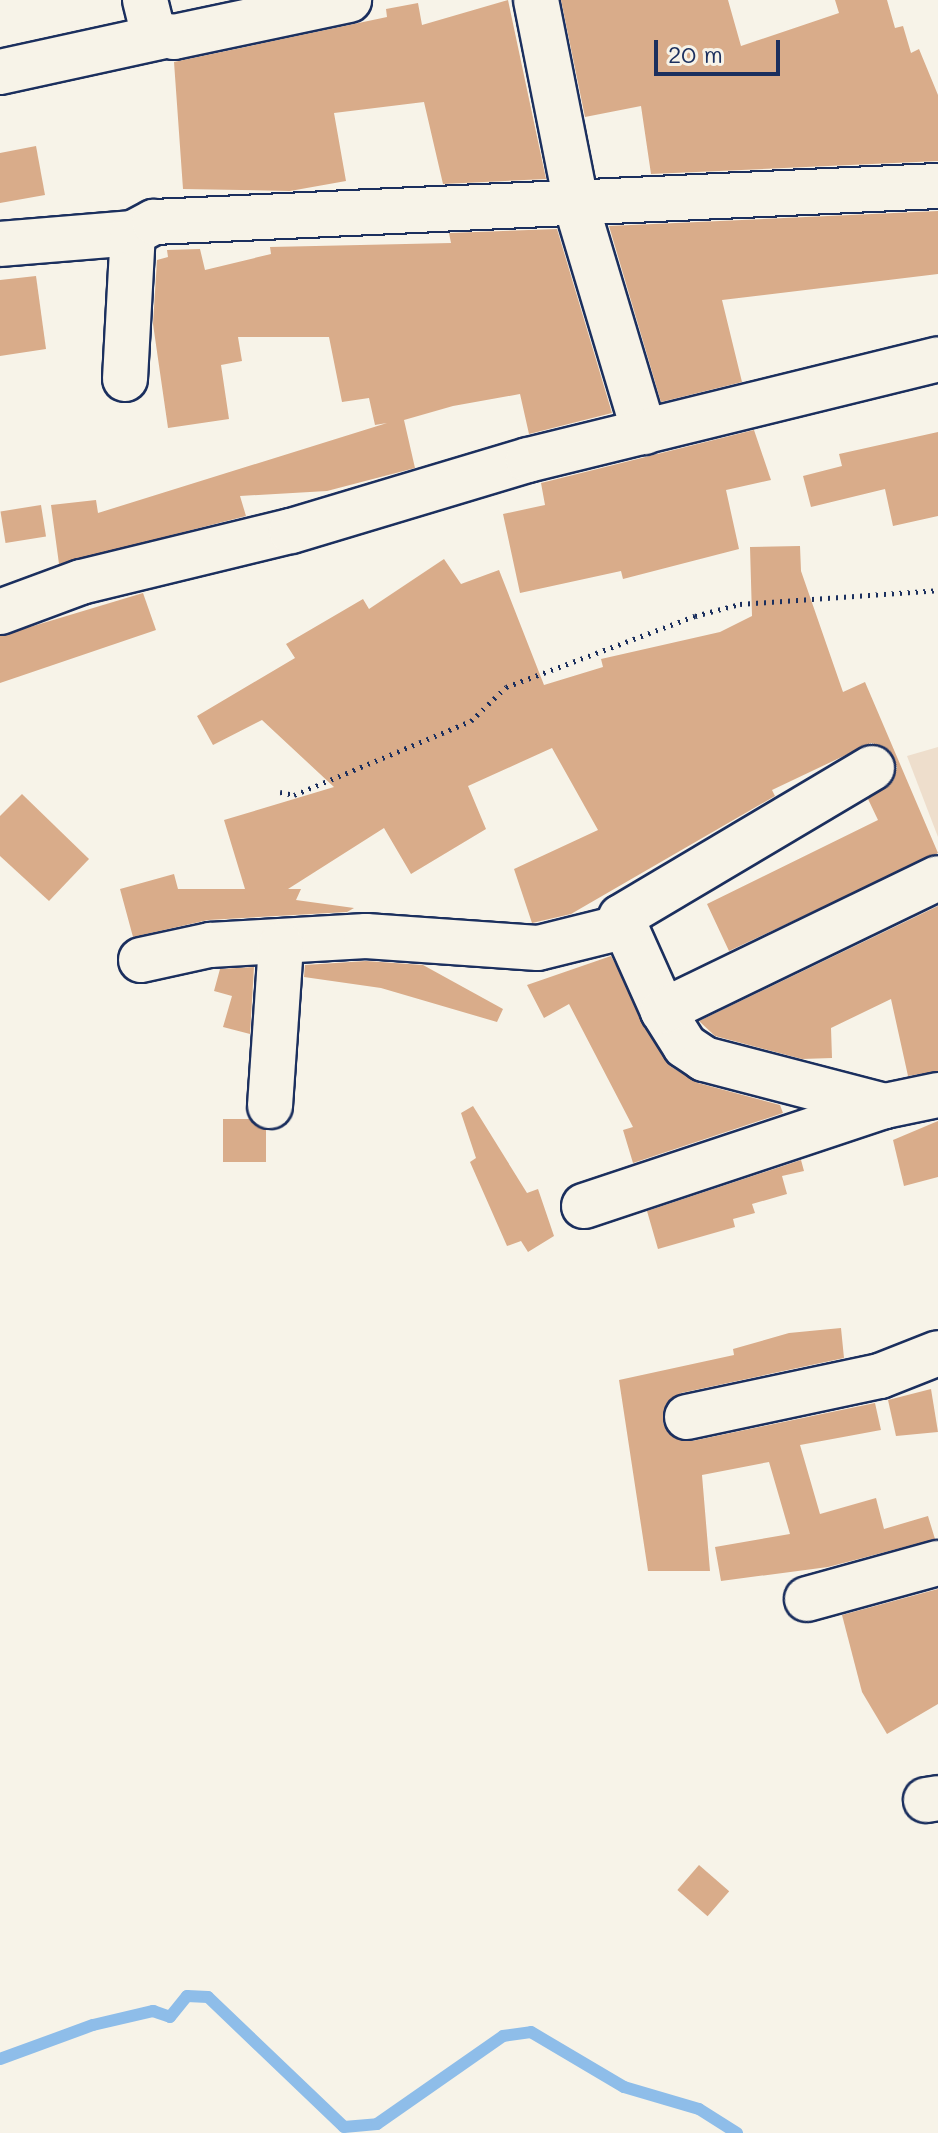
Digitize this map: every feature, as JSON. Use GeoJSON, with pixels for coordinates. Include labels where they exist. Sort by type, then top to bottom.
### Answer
{"type":"FeatureCollection","features":[{"type":"Feature","properties":{"kind":"street"},"geometry":{"type":"LineString","coordinates":[[0,72],[153,18],[349,0]]}},
{"type":"Feature","properties":{"kind":"street"},"geometry":{"type":"LineString","coordinates":[[536,0],[577,208],[644,432]]}},
{"type":"Feature","properties":{"kind":"street"},"geometry":{"type":"LineString","coordinates":[[0,244],[133,233],[154,222],[577,208],[938,186]]}},
{"type":"Feature","properties":{"kind":"street"},"geometry":{"type":"LineString","coordinates":[[125,379],[133,233]]}},
{"type":"Feature","properties":{"kind":"street"},"geometry":{"type":"LineString","coordinates":[[0,612],[81,582],[644,432],[938,359]]}},
{"type":"Feature","properties":{"kind":"street"},"geometry":{"type":"LineString","coordinates":[[872,768],[622,912],[663,1011],[685,1046],[704,1059],[885,1106]]}},
{"type":"Feature","properties":{"kind":"street"},"geometry":{"type":"LineString","coordinates":[[663,1011],[938,878]]}},
{"type":"Feature","properties":{"kind":"street"},"geometry":{"type":"LineString","coordinates":[[141,960],[210,945],[281,945],[366,936],[538,948],[626,926]]}},
{"type":"Feature","properties":{"kind":"street"},"geometry":{"type":"LineString","coordinates":[[270,1106],[281,945]]}},
{"type":"Feature","properties":{"kind":"street"},"geometry":{"type":"LineString","coordinates":[[584,1206],[885,1106],[938,1095]]}},
{"type":"Feature","properties":{"kind":"street"},"geometry":{"type":"LineString","coordinates":[[687,1417],[880,1376],[938,1353]]}},
{"type":"Feature","properties":{"kind":"street"},"geometry":{"type":"LineString","coordinates":[[807,1599],[938,1563]]}},
{"type":"Feature","properties":{"kind":"path"},"geometry":{"type":"LineString","coordinates":[[280,792],[294,795],[471,721],[506,687],[695,616],[740,604],[938,590]]}},
{"type":"Feature","properties":{"kind":"shaded area"},"geometry":{"type":"Polygon","coordinates":[[[938,747],[938,837],[907,756],[938,747]]]}},
{"type":"Feature","properties":{"kind":"building"},"geometry":{"type":"Polygon","coordinates":[[[508,0],[546,179],[443,184],[424,102],[334,113],[346,181],[290,191],[183,189],[174,62],[387,17],[386,9],[418,3],[422,25],[508,0]]]}},
{"type":"Feature","properties":{"kind":"building"},"geometry":{"type":"Polygon","coordinates":[[[561,0],[728,0],[741,46],[839,13],[835,0],[887,0],[895,28],[903,26],[911,53],[919,49],[938,95],[938,161],[651,174],[641,106],[585,117],[561,0]]]}},
{"type":"Feature","properties":{"kind":"building"},"geometry":{"type":"Polygon","coordinates":[[[36,146],[45,195],[0,203],[0,153],[36,146]]]}},
{"type":"Feature","properties":{"kind":"building"},"geometry":{"type":"Polygon","coordinates":[[[938,211],[938,274],[722,300],[742,382],[661,402],[609,226],[938,211]]]}},
{"type":"Feature","properties":{"kind":"building"},"geometry":{"type":"Polygon","coordinates":[[[557,229],[612,413],[529,434],[520,394],[453,406],[404,420],[415,468],[327,491],[240,496],[246,516],[59,564],[51,505],[96,500],[98,513],[387,423],[375,425],[369,398],[342,402],[329,337],[238,337],[242,361],[221,365],[229,419],[168,428],[153,324],[157,260],[168,257],[167,250],[200,249],[205,270],[271,254],[270,247],[451,243],[449,233],[557,229]]]}},
{"type":"Feature","properties":{"kind":"building"},"geometry":{"type":"Polygon","coordinates":[[[36,276],[46,349],[0,356],[0,280],[36,276]]]}},
{"type":"Feature","properties":{"kind":"building"},"geometry":{"type":"Polygon","coordinates":[[[754,430],[771,480],[726,490],[739,549],[623,579],[621,571],[520,593],[503,514],[545,505],[541,483],[754,430]]]}},
{"type":"Feature","properties":{"kind":"building"},"geometry":{"type":"Polygon","coordinates":[[[938,432],[938,516],[893,526],[885,489],[811,507],[803,476],[842,466],[839,454],[938,432]]]}},
{"type":"Feature","properties":{"kind":"building"},"geometry":{"type":"Polygon","coordinates":[[[41,505],[46,537],[6,543],[1,511],[41,505]]]}},
{"type":"Feature","properties":{"kind":"building"},"geometry":{"type":"Polygon","coordinates":[[[800,546],[801,571],[843,692],[865,682],[938,853],[729,951],[707,904],[878,820],[868,799],[893,781],[897,767],[885,747],[871,743],[772,790],[775,796],[571,914],[532,923],[514,869],[598,830],[552,748],[468,786],[486,829],[411,874],[384,828],[288,889],[301,889],[296,900],[354,908],[347,912],[208,920],[133,937],[120,889],[174,874],[178,889],[245,889],[224,820],[334,787],[262,720],[213,745],[197,716],[295,658],[286,644],[363,599],[369,609],[444,559],[461,584],[499,570],[544,685],[603,667],[601,659],[720,632],[752,616],[750,547],[800,546]]]}},
{"type":"Feature","properties":{"kind":"building"},"geometry":{"type":"Polygon","coordinates":[[[143,593],[156,630],[0,683],[0,636],[143,593]]]}},
{"type":"Feature","properties":{"kind":"building"},"geometry":{"type":"Polygon","coordinates":[[[22,794],[89,859],[49,901],[0,856],[0,816],[22,794]]]}},
{"type":"Feature","properties":{"kind":"building"},"geometry":{"type":"Polygon","coordinates":[[[938,906],[938,1071],[908,1076],[891,999],[831,1028],[832,1058],[802,1059],[715,1036],[699,1021],[938,906]]]}},
{"type":"Feature","properties":{"kind":"building"},"geometry":{"type":"Polygon","coordinates":[[[611,956],[670,1066],[698,1083],[780,1105],[783,1113],[633,1163],[623,1130],[633,1127],[569,1004],[544,1018],[527,985],[611,956]]]}},
{"type":"Feature","properties":{"kind":"building"},"geometry":{"type":"Polygon","coordinates":[[[366,961],[423,965],[503,1009],[497,1022],[381,988],[304,977],[305,965],[366,961]]]}},
{"type":"Feature","properties":{"kind":"building"},"geometry":{"type":"Polygon","coordinates":[[[254,967],[250,1034],[223,1027],[232,996],[214,991],[220,969],[254,967]]]}},
{"type":"Feature","properties":{"kind":"building"},"geometry":{"type":"Polygon","coordinates":[[[473,1106],[527,1193],[538,1189],[554,1236],[528,1252],[521,1241],[507,1246],[470,1162],[476,1158],[461,1113],[473,1106]]]}},
{"type":"Feature","properties":{"kind":"building"},"geometry":{"type":"Polygon","coordinates":[[[223,1119],[249,1119],[266,1130],[266,1162],[223,1162],[223,1119]]]}},
{"type":"Feature","properties":{"kind":"building"},"geometry":{"type":"Polygon","coordinates":[[[938,1121],[938,1177],[904,1186],[893,1140],[938,1121]]]}},
{"type":"Feature","properties":{"kind":"building"},"geometry":{"type":"Polygon","coordinates":[[[801,1160],[804,1171],[782,1176],[787,1194],[752,1204],[755,1213],[733,1219],[735,1227],[658,1249],[647,1211],[801,1160]]]}},
{"type":"Feature","properties":{"kind":"building"},"geometry":{"type":"Polygon","coordinates":[[[841,1328],[844,1358],[681,1393],[664,1409],[663,1423],[679,1440],[692,1441],[875,1403],[881,1430],[800,1445],[820,1514],[876,1498],[884,1529],[928,1516],[935,1539],[828,1567],[721,1581],[715,1547],[790,1534],[769,1462],[702,1475],[710,1571],[648,1571],[619,1380],[734,1355],[733,1349],[789,1333],[841,1328]]]}},
{"type":"Feature","properties":{"kind":"building"},"geometry":{"type":"Polygon","coordinates":[[[931,1389],[938,1432],[896,1436],[888,1400],[931,1389]]]}},
{"type":"Feature","properties":{"kind":"building"},"geometry":{"type":"Polygon","coordinates":[[[938,1589],[938,1704],[887,1734],[862,1692],[842,1615],[938,1589]]]}},
{"type":"Feature","properties":{"kind":"building"},"geometry":{"type":"Polygon","coordinates":[[[699,1865],[729,1891],[708,1916],[677,1890],[699,1865]]]}},
{"type":"Feature","properties":{"kind":"waterway"},"geometry":{"type":"LineString","coordinates":[[0,2059],[93,2025],[153,2011],[170,2017],[187,1996],[208,1997],[344,2127],[377,2124],[503,2036],[531,2032],[624,2087],[699,2109],[737,2133]]}}]}
